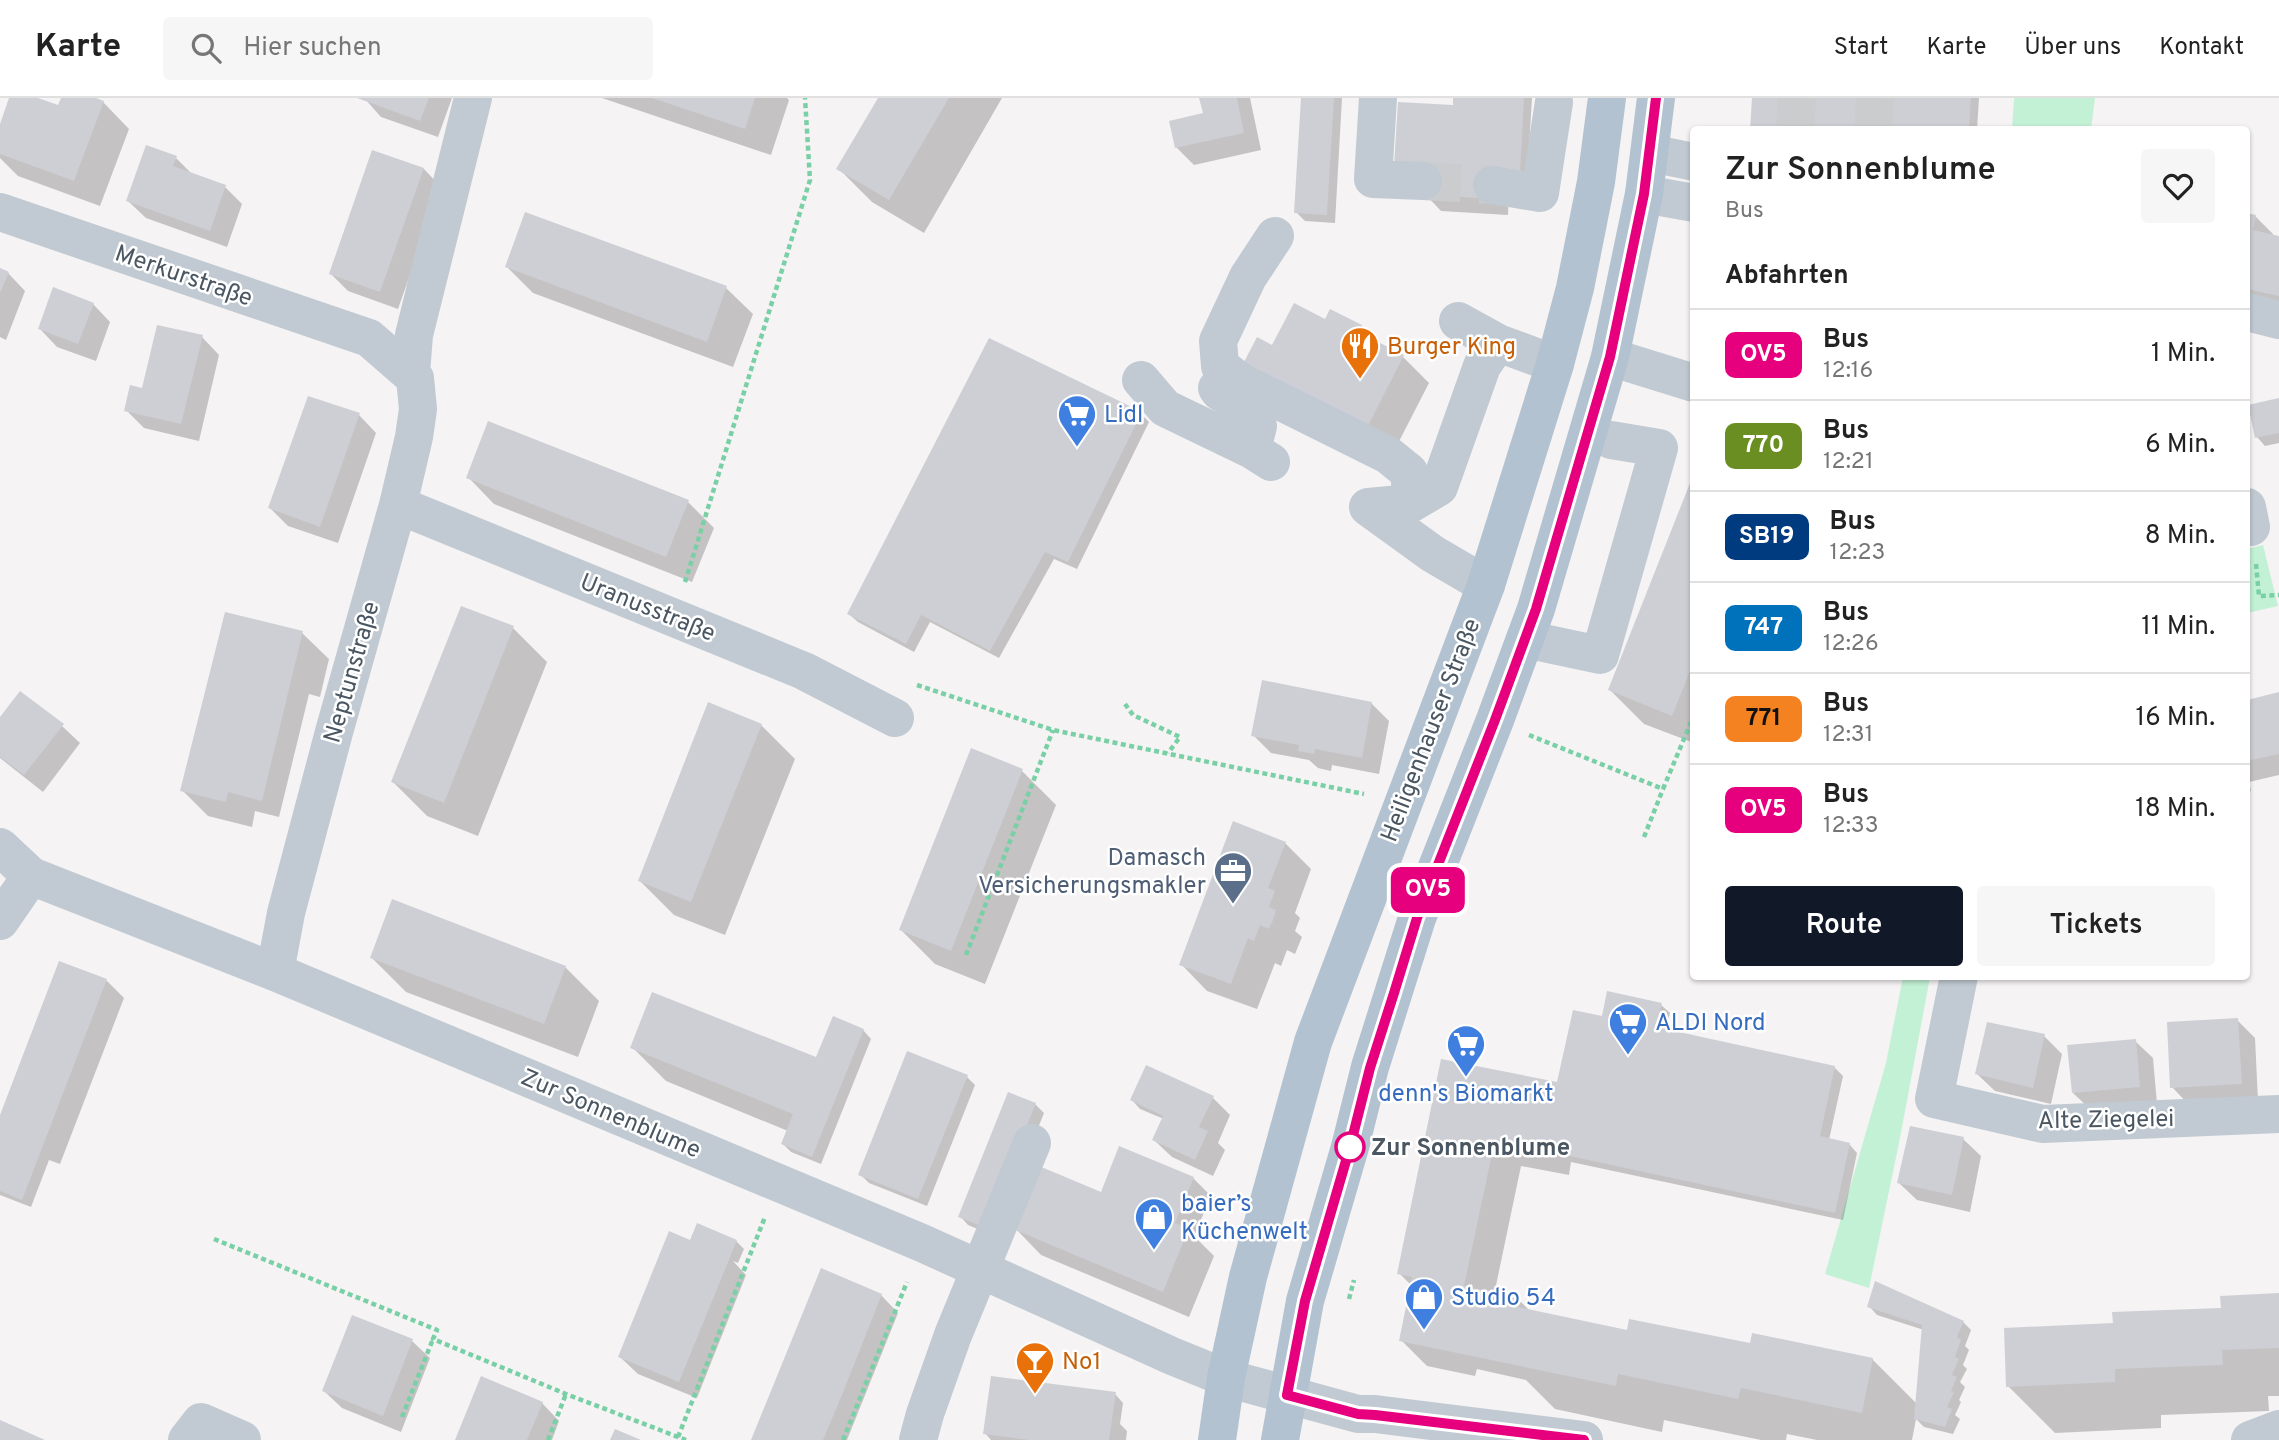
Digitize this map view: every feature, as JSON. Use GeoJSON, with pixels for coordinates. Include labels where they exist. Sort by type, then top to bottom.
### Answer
{"type":"FeatureCollection","features":[{"type":"Feature","properties":{"kind":"main road","name":"Heiligenhauser Straße"},"geometry":{"type":"LineString","coordinates":[[1217,1440],[1226,1378],[1254,1254],[1314,1042],[1486,585],[1555,364],[1575,288],[1596,182],[1607,98]]}},
{"type":"Feature","properties":{"kind":"main road"},"geometry":{"type":"LineString","coordinates":[[1280,1440],[1305,1301],[1370,1068],[1413,931],[1525,639],[1610,357],[1644,194],[1656,98]]}},
{"type":"Feature","properties":{"kind":"street","name":"Neptunstraße"},"geometry":{"type":"LineString","coordinates":[[275,972],[290,900],[334,732],[398,505],[418,409],[415,378],[411,373],[414,335],[473,98]]}},
{"type":"Feature","properties":{"kind":"street"},"geometry":{"type":"LineString","coordinates":[[1378,98],[1373,179],[1423,181]]}},
{"type":"Feature","properties":{"kind":"street"},"geometry":{"type":"LineString","coordinates":[[1552,100],[1600,145]]}},
{"type":"Feature","properties":{"kind":"street"},"geometry":{"type":"LineString","coordinates":[[1492,185],[1540,193],[1552,100]]}},
{"type":"Feature","properties":{"kind":"street"},"geometry":{"type":"LineString","coordinates":[[1650,153],[1690,161]]}},
{"type":"Feature","properties":{"kind":"street"},"geometry":{"type":"LineString","coordinates":[[1644,194],[1690,202]]}},
{"type":"Feature","properties":{"kind":"street","name":"Merkurstraße"},"geometry":{"type":"LineString","coordinates":[[0,212],[369,338],[411,373]]}},
{"type":"Feature","properties":{"kind":"street"},"geometry":{"type":"LineString","coordinates":[[1275,236],[1248,277],[1218,341],[1220,366],[1241,382],[1388,456],[1409,472],[1412,503]]}},
{"type":"Feature","properties":{"kind":"street"},"geometry":{"type":"LineString","coordinates":[[1141,380],[1165,408],[1262,456],[1258,426],[1250,410],[1220,392],[1203,369],[1200,335],[1229,274]]}},
{"type":"Feature","properties":{"kind":"street"},"geometry":{"type":"LineString","coordinates":[[1458,321],[1498,343],[1555,364]]}},
{"type":"Feature","properties":{"kind":"street"},"geometry":{"type":"LineString","coordinates":[[1486,585],[1433,554],[1368,507],[1412,503],[1438,487],[1482,366],[1498,343]]}},
{"type":"Feature","properties":{"kind":"street"},"geometry":{"type":"LineString","coordinates":[[1610,357],[1690,382]]}},
{"type":"Feature","properties":{"kind":"street"},"geometry":{"type":"LineString","coordinates":[[1525,639],[1600,655],[1660,447],[1611,440]]}},
{"type":"Feature","properties":{"kind":"street","name":"Uranusstraße"},"geometry":{"type":"LineString","coordinates":[[398,505],[804,671],[895,719]]}},
{"type":"Feature","properties":{"kind":"street","name":"Zur Sonnenblume"},"geometry":{"type":"LineString","coordinates":[[0,847],[31,876],[275,972],[981,1269],[1226,1378],[1358,1414],[1584,1440]]}},
{"type":"Feature","properties":{"kind":"street"},"geometry":{"type":"LineString","coordinates":[[0,921],[31,876]]}},
{"type":"Feature","properties":{"kind":"street","name":"Alte Ziegelei"},"geometry":{"type":"LineString","coordinates":[[1958,980],[1934,1099],[2043,1124],[2279,1114]]}},
{"type":"Feature","properties":{"kind":"street"},"geometry":{"type":"LineString","coordinates":[[918,1440],[953,1335],[1032,1143]]}},
{"type":"Feature","properties":{"kind":"street"},"geometry":{"type":"LineString","coordinates":[[187,1440],[201,1422],[242,1440]]}},
{"type":"Feature","properties":{"kind":"street"},"geometry":{"type":"LineString","coordinates":[[2250,1440],[2279,1429]]}},
{"type":"Feature","properties":{"kind":"path"},"geometry":{"type":"LineString","coordinates":[[670,616],[682,592],[810,180],[805,98]]}},
{"type":"Feature","properties":{"kind":"path"},"geometry":{"type":"LineString","coordinates":[[2250,525],[2259,596],[2279,595]]}},
{"type":"Feature","properties":{"kind":"path"},"geometry":{"type":"LineString","coordinates":[[895,719],[917,684],[1053,730],[1364,794]]}},
{"type":"Feature","properties":{"kind":"path"},"geometry":{"type":"LineString","coordinates":[[1125,704],[1133,715],[1180,737],[1168,753]]}},
{"type":"Feature","properties":{"kind":"path"},"geometry":{"type":"LineString","coordinates":[[1644,837],[1690,725]]}},
{"type":"Feature","properties":{"kind":"path"},"geometry":{"type":"LineString","coordinates":[[966,955],[1053,730]]}},
{"type":"Feature","properties":{"kind":"path"},"geometry":{"type":"LineString","coordinates":[[1527,735],[1663,789]]}},
{"type":"Feature","properties":{"kind":"path"},"geometry":{"type":"LineString","coordinates":[[678,1437],[765,1216]]}},
{"type":"Feature","properties":{"kind":"path"},"geometry":{"type":"LineString","coordinates":[[214,1239],[437,1330],[402,1417]]}},
{"type":"Feature","properties":{"kind":"path"},"geometry":{"type":"LineString","coordinates":[[843,1440],[907,1282]]}},
{"type":"Feature","properties":{"kind":"path"},"geometry":{"type":"LineString","coordinates":[[433,1339],[687,1440]]}},
{"type":"Feature","properties":{"kind":"path"},"geometry":{"type":"LineString","coordinates":[[548,1440],[566,1394]]}},
{"type":"Feature","properties":{"kind":"green space"},"geometry":{"type":"Polygon","coordinates":[[[2014,98],[2095,98],[2091,126],[2012,126],[2014,98]]]}},
{"type":"Feature","properties":{"kind":"green space"},"geometry":{"type":"Polygon","coordinates":[[[2263,545],[2278,606],[2250,612],[2250,548],[2263,545]]]}},
{"type":"Feature","properties":{"kind":"green space"},"geometry":{"type":"Polygon","coordinates":[[[1902,980],[1929,980],[1869,1288],[1825,1274],[1886,1063],[1902,980]]]}},
{"type":"Feature","properties":{"kind":"building"},"geometry":{"type":"Polygon","coordinates":[[[9,98],[38,98],[58,105],[61,98],[96,98],[104,101],[74,181],[0,154],[0,124],[9,98]]]}},
{"type":"Feature","properties":{"kind":"building"},"geometry":{"type":"Polygon","coordinates":[[[357,98],[429,98],[420,121],[357,98]]]}},
{"type":"Feature","properties":{"kind":"building"},"geometry":{"type":"Polygon","coordinates":[[[652,98],[755,98],[745,129],[652,98]]]}},
{"type":"Feature","properties":{"kind":"building"},"geometry":{"type":"Polygon","coordinates":[[[878,98],[949,98],[889,200],[836,169],[878,98]]]}},
{"type":"Feature","properties":{"kind":"building"},"geometry":{"type":"Polygon","coordinates":[[[1199,98],[1237,98],[1244,133],[1175,148],[1169,121],[1203,113],[1199,98]]]}},
{"type":"Feature","properties":{"kind":"building"},"geometry":{"type":"Polygon","coordinates":[[[1301,98],[1334,98],[1327,215],[1294,213],[1301,98]]]}},
{"type":"Feature","properties":{"kind":"building"},"geometry":{"type":"Polygon","coordinates":[[[1453,98],[1524,98],[1520,173],[1491,199],[1422,194],[1394,166],[1398,102],[1453,105],[1453,98]]]}},
{"type":"Feature","properties":{"kind":"building"},"geometry":{"type":"Polygon","coordinates":[[[1752,98],[1971,98],[1969,126],[1750,126],[1752,98]]]}},
{"type":"Feature","properties":{"kind":"building"},"geometry":{"type":"Polygon","coordinates":[[[146,145],[177,156],[173,166],[226,185],[210,231],[126,201],[146,145]]]}},
{"type":"Feature","properties":{"kind":"building"},"geometry":{"type":"Polygon","coordinates":[[[372,150],[424,168],[380,292],[329,274],[372,150]]]}},
{"type":"Feature","properties":{"kind":"building"},"geometry":{"type":"Polygon","coordinates":[[[525,212],[727,286],[707,342],[505,267],[525,212]]]}},
{"type":"Feature","properties":{"kind":"building"},"geometry":{"type":"Polygon","coordinates":[[[2250,214],[2256,215],[2253,230],[2279,236],[2279,296],[2250,290],[2250,214]]]}},
{"type":"Feature","properties":{"kind":"building"},"geometry":{"type":"Polygon","coordinates":[[[0,268],[9,272],[0,293],[0,268]]]}},
{"type":"Feature","properties":{"kind":"building"},"geometry":{"type":"Polygon","coordinates":[[[53,287],[94,303],[78,344],[38,329],[53,287]]]}},
{"type":"Feature","properties":{"kind":"building"},"geometry":{"type":"Polygon","coordinates":[[[1294,303],[1325,319],[1330,309],[1362,325],[1358,332],[1404,355],[1366,430],[1242,366],[1257,337],[1272,345],[1294,303]]]}},
{"type":"Feature","properties":{"kind":"building"},"geometry":{"type":"Polygon","coordinates":[[[157,325],[203,335],[181,424],[124,411],[130,385],[142,388],[157,325]]]}},
{"type":"Feature","properties":{"kind":"building"},"geometry":{"type":"Polygon","coordinates":[[[989,338],[1142,412],[1068,562],[1045,552],[990,651],[921,615],[906,644],[847,614],[989,338]]]}},
{"type":"Feature","properties":{"kind":"building"},"geometry":{"type":"Polygon","coordinates":[[[308,396],[360,413],[320,527],[268,508],[308,396]]]}},
{"type":"Feature","properties":{"kind":"building"},"geometry":{"type":"Polygon","coordinates":[[[2279,398],[2279,433],[2255,438],[2250,405],[2279,398]]]}},
{"type":"Feature","properties":{"kind":"building"},"geometry":{"type":"Polygon","coordinates":[[[488,421],[689,500],[666,557],[466,478],[488,421]]]}},
{"type":"Feature","properties":{"kind":"building"},"geometry":{"type":"Polygon","coordinates":[[[1690,483],[1690,671],[1672,716],[1608,690],[1690,483]]]}},
{"type":"Feature","properties":{"kind":"building"},"geometry":{"type":"Polygon","coordinates":[[[461,606],[514,626],[444,803],[391,782],[461,606]]]}},
{"type":"Feature","properties":{"kind":"building"},"geometry":{"type":"Polygon","coordinates":[[[225,612],[303,631],[262,801],[228,792],[226,802],[180,791],[225,612]]]}},
{"type":"Feature","properties":{"kind":"building"},"geometry":{"type":"Polygon","coordinates":[[[1262,680],[1372,702],[1362,758],[1315,749],[1314,754],[1298,751],[1299,745],[1251,736],[1262,680]]]}},
{"type":"Feature","properties":{"kind":"building"},"geometry":{"type":"Polygon","coordinates":[[[20,691],[64,724],[24,775],[0,757],[0,717],[20,691]]]}},
{"type":"Feature","properties":{"kind":"building"},"geometry":{"type":"Polygon","coordinates":[[[2279,692],[2279,754],[2250,760],[2250,699],[2279,692]]]}},
{"type":"Feature","properties":{"kind":"building"},"geometry":{"type":"Polygon","coordinates":[[[708,702],[762,724],[691,902],[638,881],[708,702]]]}},
{"type":"Feature","properties":{"kind":"building"},"geometry":{"type":"Polygon","coordinates":[[[971,748],[1023,769],[951,951],[899,930],[971,748]]]}},
{"type":"Feature","properties":{"kind":"building"},"geometry":{"type":"Polygon","coordinates":[[[1233,821],[1286,842],[1268,888],[1275,891],[1269,907],[1276,910],[1273,920],[1269,929],[1260,925],[1254,941],[1248,938],[1231,984],[1179,965],[1233,821]]]}},
{"type":"Feature","properties":{"kind":"building"},"geometry":{"type":"Polygon","coordinates":[[[392,899],[566,966],[544,1024],[370,958],[392,899]]]}},
{"type":"Feature","properties":{"kind":"building"},"geometry":{"type":"Polygon","coordinates":[[[59,961],[107,979],[22,1200],[0,1191],[0,1115],[59,961]]]}},
{"type":"Feature","properties":{"kind":"building"},"geometry":{"type":"Polygon","coordinates":[[[1607,991],[1662,1003],[1656,1027],[1835,1066],[1820,1136],[1850,1143],[1835,1213],[1495,1140],[1464,1286],[1520,1299],[1518,1307],[1627,1330],[1629,1319],[1750,1343],[1752,1333],[1873,1358],[1862,1413],[1741,1388],[1738,1399],[1618,1374],[1616,1386],[1399,1341],[1412,1277],[1397,1274],[1441,1059],[1557,1082],[1573,1010],[1602,1016],[1607,991]]]}},
{"type":"Feature","properties":{"kind":"building"},"geometry":{"type":"Polygon","coordinates":[[[652,992],[816,1057],[833,1016],[864,1029],[812,1157],[781,1144],[793,1114],[630,1048],[652,992]]]}},
{"type":"Feature","properties":{"kind":"building"},"geometry":{"type":"Polygon","coordinates":[[[2238,1018],[2242,1084],[2170,1088],[2167,1022],[2238,1018]]]}},
{"type":"Feature","properties":{"kind":"building"},"geometry":{"type":"Polygon","coordinates":[[[1987,1022],[2045,1034],[2033,1088],[1975,1074],[1987,1022]]]}},
{"type":"Feature","properties":{"kind":"building"},"geometry":{"type":"Polygon","coordinates":[[[2136,1039],[2140,1087],[2072,1093],[2067,1045],[2136,1039]]]}},
{"type":"Feature","properties":{"kind":"building"},"geometry":{"type":"Polygon","coordinates":[[[907,1051],[968,1075],[918,1199],[858,1175],[907,1051]]]}},
{"type":"Feature","properties":{"kind":"building"},"geometry":{"type":"Polygon","coordinates":[[[1146,1065],[1214,1096],[1199,1127],[1208,1131],[1195,1160],[1152,1140],[1163,1116],[1130,1100],[1146,1065]]]}},
{"type":"Feature","properties":{"kind":"building"},"geometry":{"type":"Polygon","coordinates":[[[1008,1092],[1036,1103],[986,1228],[958,1217],[1008,1092]]]}},
{"type":"Feature","properties":{"kind":"building"},"geometry":{"type":"Polygon","coordinates":[[[1910,1126],[1964,1137],[1952,1195],[1897,1183],[1910,1126]]]}},
{"type":"Feature","properties":{"kind":"building"},"geometry":{"type":"Polygon","coordinates":[[[1119,1146],[1194,1177],[1175,1223],[1189,1228],[1163,1292],[1013,1229],[1039,1166],[1101,1192],[1119,1146]]]}},
{"type":"Feature","properties":{"kind":"building"},"geometry":{"type":"Polygon","coordinates":[[[697,1223],[737,1240],[679,1382],[618,1357],[669,1231],[690,1240],[697,1223]]]}},
{"type":"Feature","properties":{"kind":"building"},"geometry":{"type":"Polygon","coordinates":[[[821,1268],[882,1294],[842,1395],[823,1440],[751,1440],[821,1268]]]}},
{"type":"Feature","properties":{"kind":"building"},"geometry":{"type":"Polygon","coordinates":[[[1875,1281],[1964,1321],[1957,1337],[1961,1340],[1955,1357],[1959,1359],[1952,1375],[1957,1377],[1947,1407],[1952,1409],[1945,1427],[1914,1419],[1922,1325],[1867,1307],[1875,1281]]]}},
{"type":"Feature","properties":{"kind":"building"},"geometry":{"type":"Polygon","coordinates":[[[2279,1293],[2279,1348],[2222,1350],[2223,1365],[2115,1369],[2115,1382],[2006,1387],[2004,1328],[2113,1323],[2112,1312],[2221,1308],[2220,1296],[2279,1293]]]}},
{"type":"Feature","properties":{"kind":"building"},"geometry":{"type":"Polygon","coordinates":[[[352,1315],[413,1339],[383,1416],[322,1391],[352,1315]]]}},
{"type":"Feature","properties":{"kind":"building"},"geometry":{"type":"Polygon","coordinates":[[[481,1376],[543,1402],[527,1440],[455,1440],[481,1376]]]}},
{"type":"Feature","properties":{"kind":"building"},"geometry":{"type":"Polygon","coordinates":[[[991,1376],[1116,1392],[1109,1440],[1029,1440],[983,1434],[991,1376]]]}},
{"type":"Feature","properties":{"kind":"building"},"geometry":{"type":"Polygon","coordinates":[[[0,1420],[45,1440],[0,1440],[0,1420]]]}},
{"type":"Feature","properties":{"kind":"building"},"geometry":{"type":"Polygon","coordinates":[[[615,1429],[641,1440],[610,1440],[615,1429]]]}},
{"type":"Feature","properties":{"kind":"tunnel"},"geometry":{"type":"LineString","coordinates":[[1795,126],[1797,98]]}},
{"type":"Feature","properties":{"kind":"tunnel"},"geometry":{"type":"LineString","coordinates":[[1873,126],[1875,98]]}},
{"type":"Feature","properties":{"kind":"tunnel"},"geometry":{"type":"LineString","coordinates":[[1423,181],[1492,185]]}},
{"type":"Feature","properties":{"kind":"bus line","name":"OV5"},"geometry":{"type":"LineString","coordinates":[[1584,1440],[1358,1414],[1287,1395],[1305,1301],[1370,1068],[1417,918],[1536,609],[1610,357],[1644,194],[1656,98]]}},
{"type":"Feature","properties":{"kind":"place","name":"Burger King"},"geometry":{"type":"Point","coordinates":[1360,380]}},
{"type":"Feature","properties":{"kind":"place","name":"Lidl"},"geometry":{"type":"Point","coordinates":[1077,448]}},
{"type":"Feature","properties":{"kind":"place","name":"Damasch Versicherungsmakler"},"geometry":{"type":"Point","coordinates":[1233,905]}},
{"type":"Feature","properties":{"kind":"place","name":"ALDI Nord"},"geometry":{"type":"Point","coordinates":[1628,1056]}},
{"type":"Feature","properties":{"kind":"place","name":"denn's Biomarkt"},"geometry":{"type":"Point","coordinates":[1466,1078]}},
{"type":"Feature","properties":{"kind":"place","name":"Zur Sonnenblume"},"geometry":{"type":"Point","coordinates":[1350,1147]}},
{"type":"Feature","properties":{"kind":"place","name":"baier’s Küchenwelt"},"geometry":{"type":"Point","coordinates":[1154,1251]}},
{"type":"Feature","properties":{"kind":"place","name":"Studio 54"},"geometry":{"type":"Point","coordinates":[1424,1331]}},
{"type":"Feature","properties":{"kind":"place","name":"No1"},"geometry":{"type":"Point","coordinates":[1035,1395]}}]}
